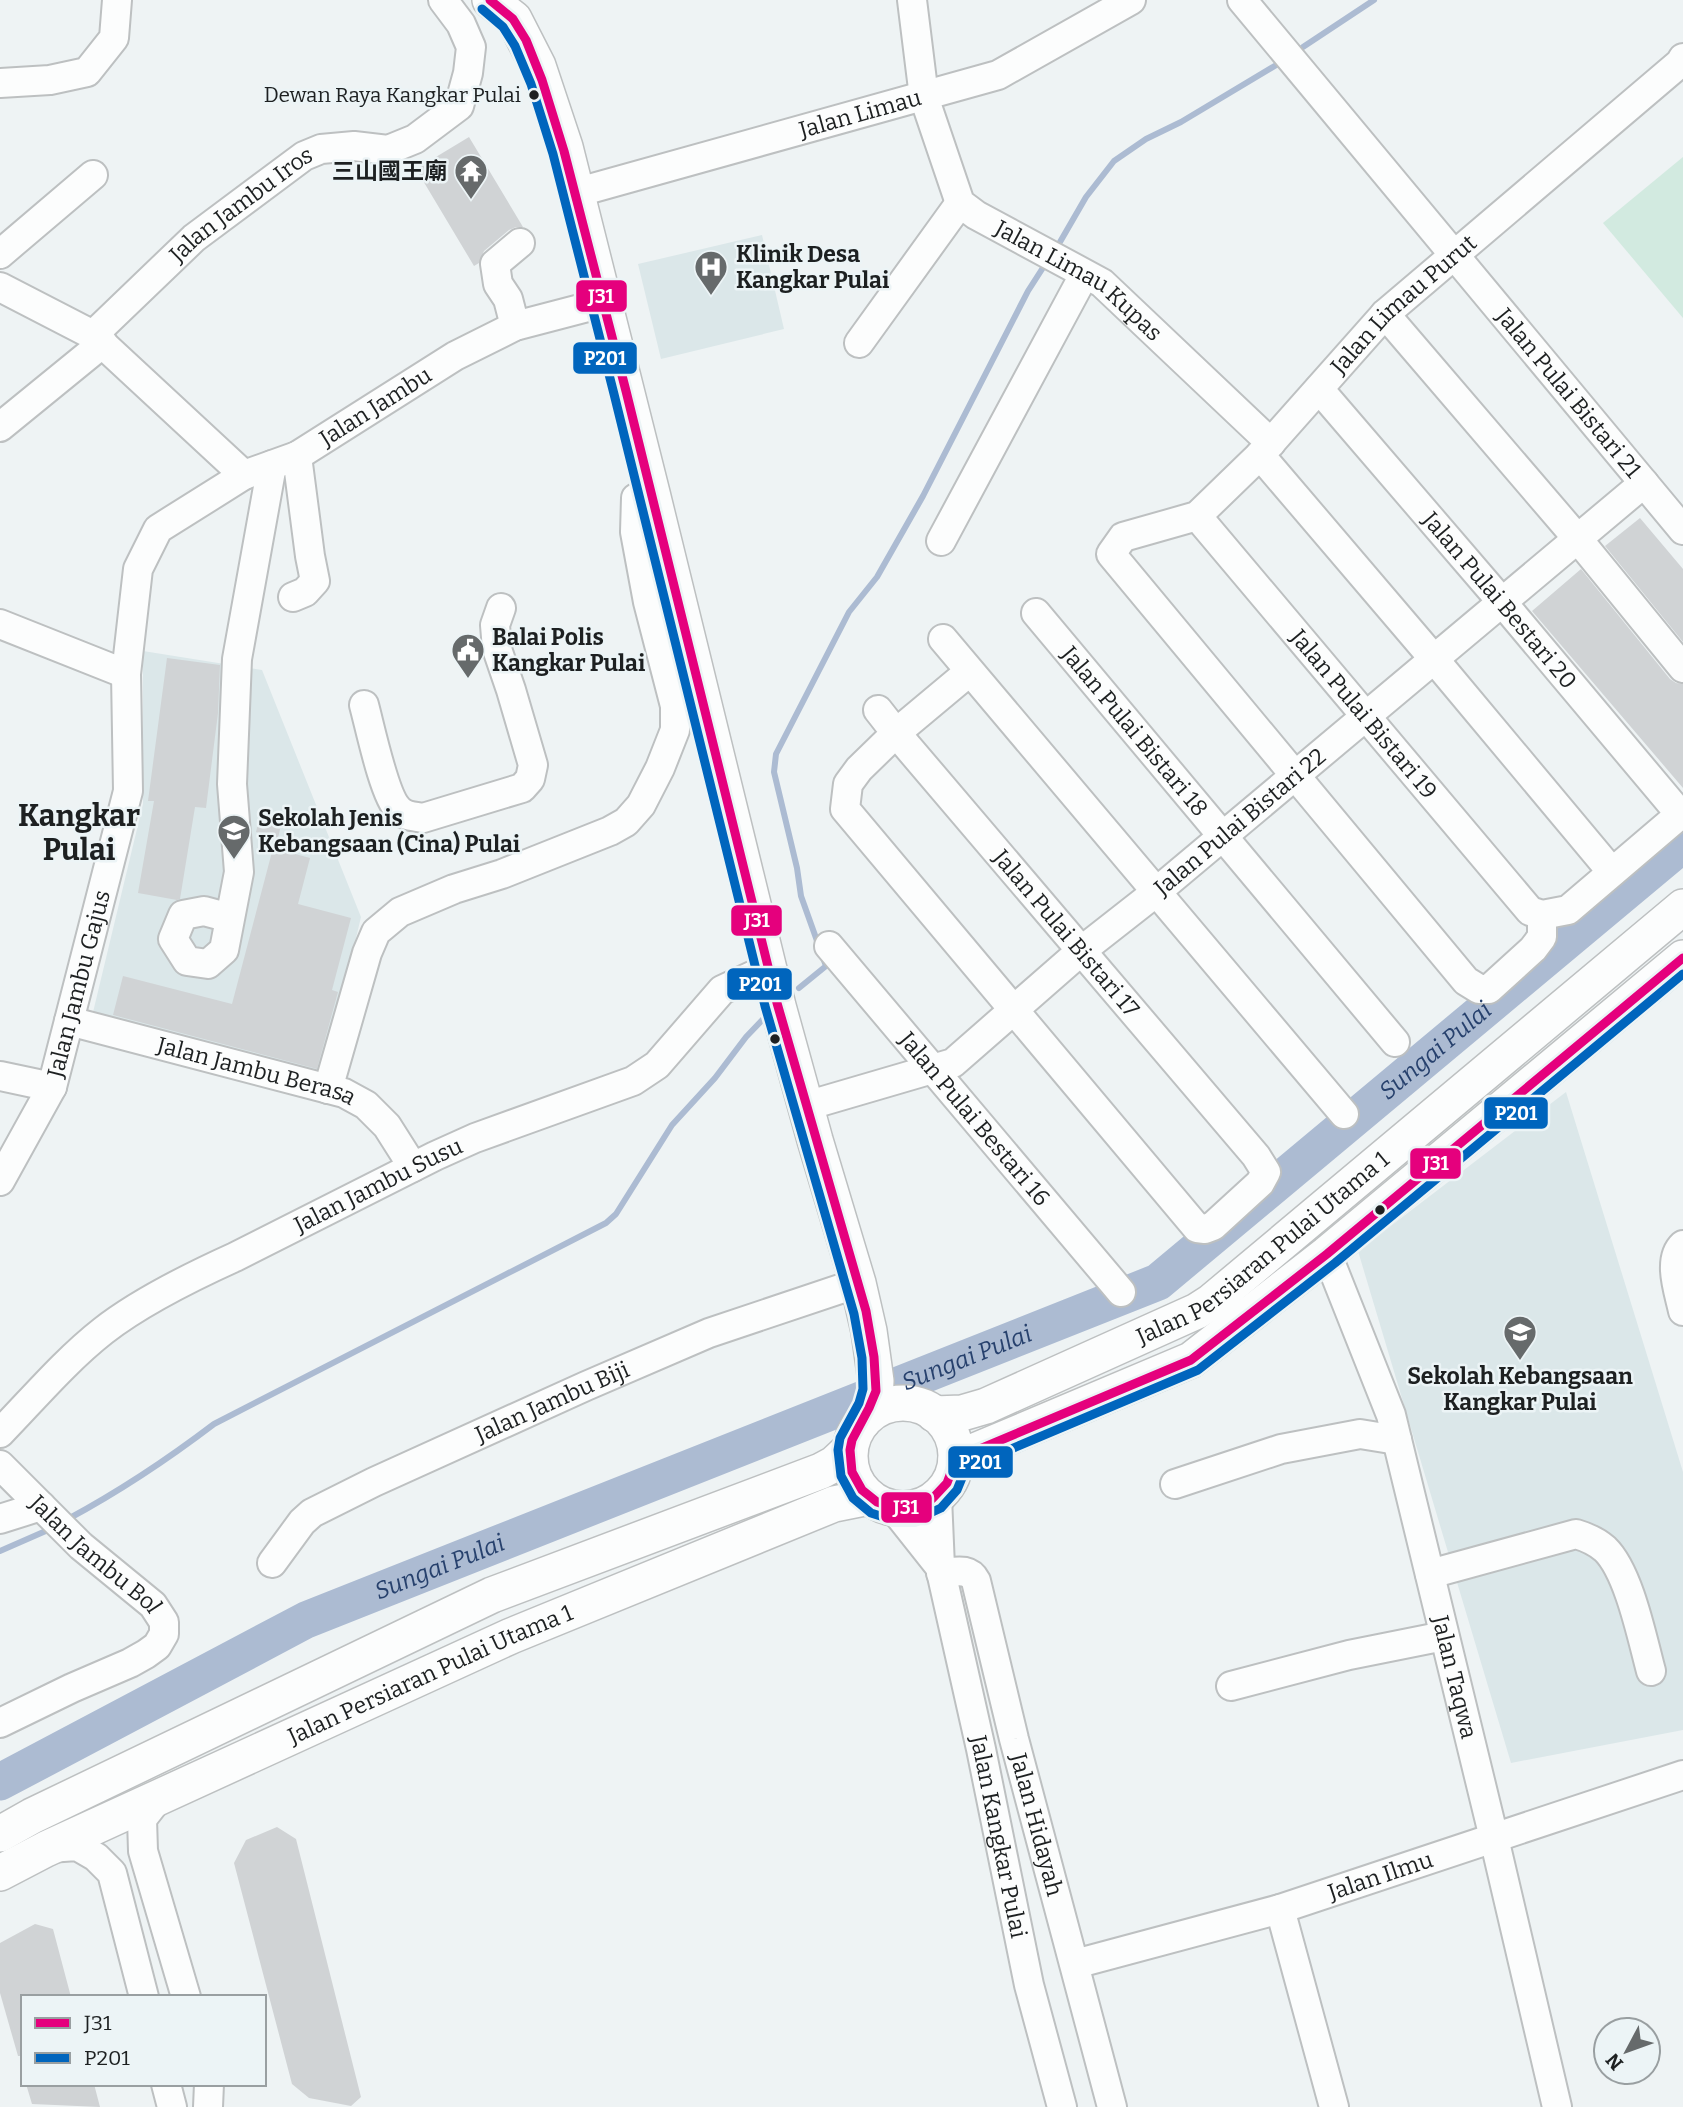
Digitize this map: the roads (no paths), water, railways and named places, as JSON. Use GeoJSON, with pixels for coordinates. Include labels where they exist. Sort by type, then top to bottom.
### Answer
{"type":"FeatureCollection","features":[{"type":"Feature","properties":{"kind":"main road"},"geometry":{"type":"LineString","coordinates":[[490,0],[514,19],[538,66],[565,146],[769,968],[890,1404]]}},
{"type":"Feature","properties":{"kind":"main road","name":"Jalan Persiaran Pulai Utama 1"},"geometry":{"type":"LineString","coordinates":[[0,1834],[32,1816],[492,1595],[821,1471],[834,1464],[890,1404],[962,1413],[986,1406],[1197,1311],[1683,907]]}},
{"type":"Feature","properties":{"kind":"main road","name":"Jalan Persiaran Pulai Utama 1"},"geometry":{"type":"LineString","coordinates":[[956,1459],[1191,1360],[1327,1254],[1683,958]]}},
{"type":"Feature","properties":{"kind":"main road"},"geometry":{"type":"LineString","coordinates":[[890,1404],[946,1426],[954,1442],[956,1459],[947,1487],[937,1497],[919,1507],[882,1503],[853,1476],[850,1462],[890,1404]]}},
{"type":"Feature","properties":{"kind":"main road","name":"Jalan Persiaran Pulai Utama 1"},"geometry":{"type":"LineString","coordinates":[[0,1873],[160,1796],[511,1636],[834,1504],[882,1503]]}},
{"type":"Feature","properties":{"kind":"street"},"geometry":{"type":"LineString","coordinates":[[0,83],[50,80],[87,72],[114,38],[117,0]]}},
{"type":"Feature","properties":{"kind":"street","name":"Jalan Jambu Iros"},"geometry":{"type":"LineString","coordinates":[[0,427],[98,339],[194,237],[304,156],[321,149],[354,146],[388,150],[415,139],[459,106],[468,74],[471,47],[461,24],[443,0]]}},
{"type":"Feature","properties":{"kind":"street"},"geometry":{"type":"LineString","coordinates":[[859,343],[960,203],[924,97],[912,0]]}},
{"type":"Feature","properties":{"kind":"street","name":"Jalan Limau"},"geometry":{"type":"LineString","coordinates":[[575,193],[998,75],[1131,0]]}},
{"type":"Feature","properties":{"kind":"street","name":"Jalan Pulai Bistari 21"},"geometry":{"type":"LineString","coordinates":[[1242,0],[1683,530]]}},
{"type":"Feature","properties":{"kind":"street","name":"Jalan Limau Purut"},"geometry":{"type":"LineString","coordinates":[[1294,776],[1111,554],[1123,537],[1197,516],[1265,449],[1385,314],[1683,58]]}},
{"type":"Feature","properties":{"kind":"street"},"geometry":{"type":"LineString","coordinates":[[0,254],[93,175]]}},
{"type":"Feature","properties":{"kind":"street","name":"Jalan Limau Kupas"},"geometry":{"type":"LineString","coordinates":[[960,203],[976,215],[1102,283],[1265,449],[1434,659],[1612,872]]}},
{"type":"Feature","properties":{"kind":"street"},"geometry":{"type":"LineString","coordinates":[[515,327],[508,299],[498,284],[495,264],[520,243]]}},
{"type":"Feature","properties":{"kind":"street"},"geometry":{"type":"LineString","coordinates":[[941,541],[1084,275]]}},
{"type":"Feature","properties":{"kind":"street"},"geometry":{"type":"LineString","coordinates":[[0,287],[98,339],[244,475]]}},
{"type":"Feature","properties":{"kind":"street","name":"Jalan Jambu"},"geometry":{"type":"LineString","coordinates":[[158,529],[244,475],[285,461],[455,356],[515,327],[603,303]]}},
{"type":"Feature","properties":{"kind":"street"},"geometry":{"type":"LineString","coordinates":[[1385,314],[1577,538],[1683,668]]}},
{"type":"Feature","properties":{"kind":"street","name":"Jalan Pulai Bestari 20"},"geometry":{"type":"LineString","coordinates":[[1319,389],[1681,813]]}},
{"type":"Feature","properties":{"kind":"street"},"geometry":{"type":"LineString","coordinates":[[285,461],[306,529],[315,581],[305,592],[293,597]]}},
{"type":"Feature","properties":{"kind":"street"},"geometry":{"type":"LineString","coordinates":[[230,918],[239,872],[232,784],[237,659],[285,461]]}},
{"type":"Feature","properties":{"kind":"street","name":"Jalan Pulai Bistari 22"},"geometry":{"type":"LineString","coordinates":[[806,1106],[953,1063],[1081,951],[1155,893],[1644,483]]}},
{"type":"Feature","properties":{"kind":"street"},"geometry":{"type":"LineString","coordinates":[[328,1089],[367,953],[376,932],[400,912],[610,831],[625,822],[640,805],[660,768],[674,730],[675,706],[648,602],[635,532],[636,498]]}},
{"type":"Feature","properties":{"kind":"street","name":"Jalan Pulai Bistari 19"},"geometry":{"type":"LineString","coordinates":[[1197,516],[1536,913]]}},
{"type":"Feature","properties":{"kind":"street","name":"Jalan Jambu Gajus"},"geometry":{"type":"LineString","coordinates":[[0,1181],[52,1087],[128,791],[126,674],[138,569],[158,529]]}},
{"type":"Feature","properties":{"kind":"street"},"geometry":{"type":"LineString","coordinates":[[364,705],[388,794],[398,809],[407,816],[424,818],[522,788],[530,779],[533,765],[497,649],[495,625],[501,608]]}},
{"type":"Feature","properties":{"kind":"street","name":"Jalan Pulai Bistari 18"},"geometry":{"type":"LineString","coordinates":[[1036,613],[1395,1042]]}},
{"type":"Feature","properties":{"kind":"street"},"geometry":{"type":"LineString","coordinates":[[0,624],[126,674]]}},
{"type":"Feature","properties":{"kind":"street"},"geometry":{"type":"LineString","coordinates":[[943,639],[1344,1114]]}},
{"type":"Feature","properties":{"kind":"street"},"geometry":{"type":"LineString","coordinates":[[969,671],[896,733],[859,769],[848,784],[845,809],[1014,1011]]}},
{"type":"Feature","properties":{"kind":"street","name":"Jalan Pulai Bistari 17"},"geometry":{"type":"LineString","coordinates":[[878,710],[1256,1156],[1266,1172],[1260,1183],[1213,1226],[1197,1228],[1014,1011]]}},
{"type":"Feature","properties":{"kind":"street"},"geometry":{"type":"LineString","coordinates":[[1294,776],[1466,981],[1479,989],[1489,989],[1534,949],[1542,937],[1536,913],[1568,910],[1681,813]]}},
{"type":"Feature","properties":{"kind":"street","name":"Jalan Pulai Bestari 16"},"geometry":{"type":"LineString","coordinates":[[829,947],[1121,1292]]}},
{"type":"Feature","properties":{"kind":"street","name":"Jalan Jambu Susu"},"geometry":{"type":"LineString","coordinates":[[0,1433],[85,1346],[121,1317],[202,1272],[475,1138],[633,1081],[657,1065],[722,990],[769,968]]}},
{"type":"Feature","properties":{"kind":"street","name":"Jalan Jambu Berasa"},"geometry":{"type":"LineString","coordinates":[[69,1021],[344,1093],[366,1104],[387,1126],[413,1167]]}},
{"type":"Feature","properties":{"kind":"street"},"geometry":{"type":"LineString","coordinates":[[0,1076],[52,1087]]}},
{"type":"Feature","properties":{"kind":"street"},"geometry":{"type":"LineString","coordinates":[[1683,1245],[1676,1253],[1674,1261],[1683,1311]]}},
{"type":"Feature","properties":{"kind":"street","name":"Jalan Taqwa"},"geometry":{"type":"LineString","coordinates":[[1327,1254],[1391,1415],[1557,2107]]}},
{"type":"Feature","properties":{"kind":"street","name":"Jalan Jambu Biji"},"geometry":{"type":"LineString","coordinates":[[272,1563],[302,1522],[312,1513],[374,1482],[709,1333],[858,1283]]}},
{"type":"Feature","properties":{"kind":"street"},"geometry":{"type":"LineString","coordinates":[[1175,1484],[1294,1446],[1360,1434],[1397,1440]]}},
{"type":"Feature","properties":{"kind":"street","name":"Jalan Jambu Bol"},"geometry":{"type":"LineString","coordinates":[[0,1465],[81,1546],[153,1605],[164,1622],[164,1634],[157,1646],[130,1664],[72,1688],[0,1723]]}},
{"type":"Feature","properties":{"kind":"street","name":"Jalan Kangkar Pulai"},"geometry":{"type":"LineString","coordinates":[[937,1497],[940,1570],[981,1749],[1029,1985],[1062,2107]]}},
{"type":"Feature","properties":{"kind":"street","name":"Jalan Kangkar Pulai"},"geometry":{"type":"LineString","coordinates":[[882,1503],[940,1570]]}},
{"type":"Feature","properties":{"kind":"street"},"geometry":{"type":"LineString","coordinates":[[0,1519],[41,1506]]}},
{"type":"Feature","properties":{"kind":"street"},"geometry":{"type":"LineString","coordinates":[[1430,1574],[1576,1534],[1591,1539],[1606,1550],[1623,1577],[1651,1671]]}},
{"type":"Feature","properties":{"kind":"street","name":"Jalan Hidayah"},"geometry":{"type":"LineString","coordinates":[[940,1570],[965,1571],[972,1574],[976,1581],[1014,1740],[1112,2107]]}},
{"type":"Feature","properties":{"kind":"street"},"geometry":{"type":"LineString","coordinates":[[1231,1686],[1349,1655],[1444,1636]]}},
{"type":"Feature","properties":{"kind":"street"},"geometry":{"type":"LineString","coordinates":[[981,1749],[1014,1740]]}},
{"type":"Feature","properties":{"kind":"street","name":"Jalan Ilmu"},"geometry":{"type":"LineString","coordinates":[[1075,1964],[1280,1909],[1683,1775]]}},
{"type":"Feature","properties":{"kind":"street"},"geometry":{"type":"LineString","coordinates":[[160,1796],[142,1819],[143,1851],[185,1995]]}},
{"type":"Feature","properties":{"kind":"street"},"geometry":{"type":"LineString","coordinates":[[46,1849],[76,1846],[96,1857],[112,1873],[143,1995]]}},
{"type":"Feature","properties":{"kind":"street"},"geometry":{"type":"LineString","coordinates":[[1280,1909],[1334,2107]]}},
{"type":"Feature","properties":{"kind":"street"},"geometry":{"type":"LineString","coordinates":[[167,2086],[172,2107]]}},
{"type":"Feature","properties":{"kind":"street"},"geometry":{"type":"LineString","coordinates":[[208,2107],[209,2086]]}},
{"type":"Feature","properties":{"kind":"waterway"},"geometry":{"type":"LineString","coordinates":[[1303,47],[1374,0]]}},
{"type":"Feature","properties":{"kind":"waterway"},"geometry":{"type":"LineString","coordinates":[[1060,242],[1086,197],[1114,161],[1146,139],[1181,122],[1278,64]]}},
{"type":"Feature","properties":{"kind":"waterway"},"geometry":{"type":"LineString","coordinates":[[799,988],[826,966],[801,896],[774,772],[776,754],[849,612],[877,577],[923,496],[1028,291],[1046,263]]}},
{"type":"Feature","properties":{"kind":"waterway","name":"Sungai Pulai"},"geometry":{"type":"LineString","coordinates":[[0,1782],[306,1620],[1158,1282],[1683,844]]}},
{"type":"Feature","properties":{"kind":"waterway"},"geometry":{"type":"LineString","coordinates":[[68,1519],[143,1474],[214,1424],[606,1223],[616,1214],[672,1125],[768,1014]]}},
{"type":"Feature","properties":{"kind":"waterway"},"geometry":{"type":"LineString","coordinates":[[0,1551],[48,1530]]}},
{"type":"Feature","properties":{"kind":"place","name":"Dewan Raya Kangkar Pulai"},"geometry":{"type":"Point","coordinates":[534,95]}},
{"type":"Feature","properties":{"kind":"place","name":"三山國王廟"},"geometry":{"type":"Point","coordinates":[471,201]}},
{"type":"Feature","properties":{"kind":"place","name":"Klinik Desa Kangkar Pulai"},"geometry":{"type":"Point","coordinates":[711,297]}},
{"type":"Feature","properties":{"kind":"place","name":"Balai Polis Kangkar Pulai"},"geometry":{"type":"Point","coordinates":[468,680]}},
{"type":"Feature","properties":{"kind":"place","name":"Sekolah Jenis Kebangsaan (Cina) Pulai"},"geometry":{"type":"Point","coordinates":[234,861]}},
{"type":"Feature","properties":{"kind":"place","name":"Sekolah Kebangsaan Kangkar Pulai"},"geometry":{"type":"Point","coordinates":[1520,1362]}},
{"type":"Feature","properties":{"kind":"district","name":"Kangkar Pulai"},"geometry":{"type":"Point","coordinates":[79,833]}}]}
